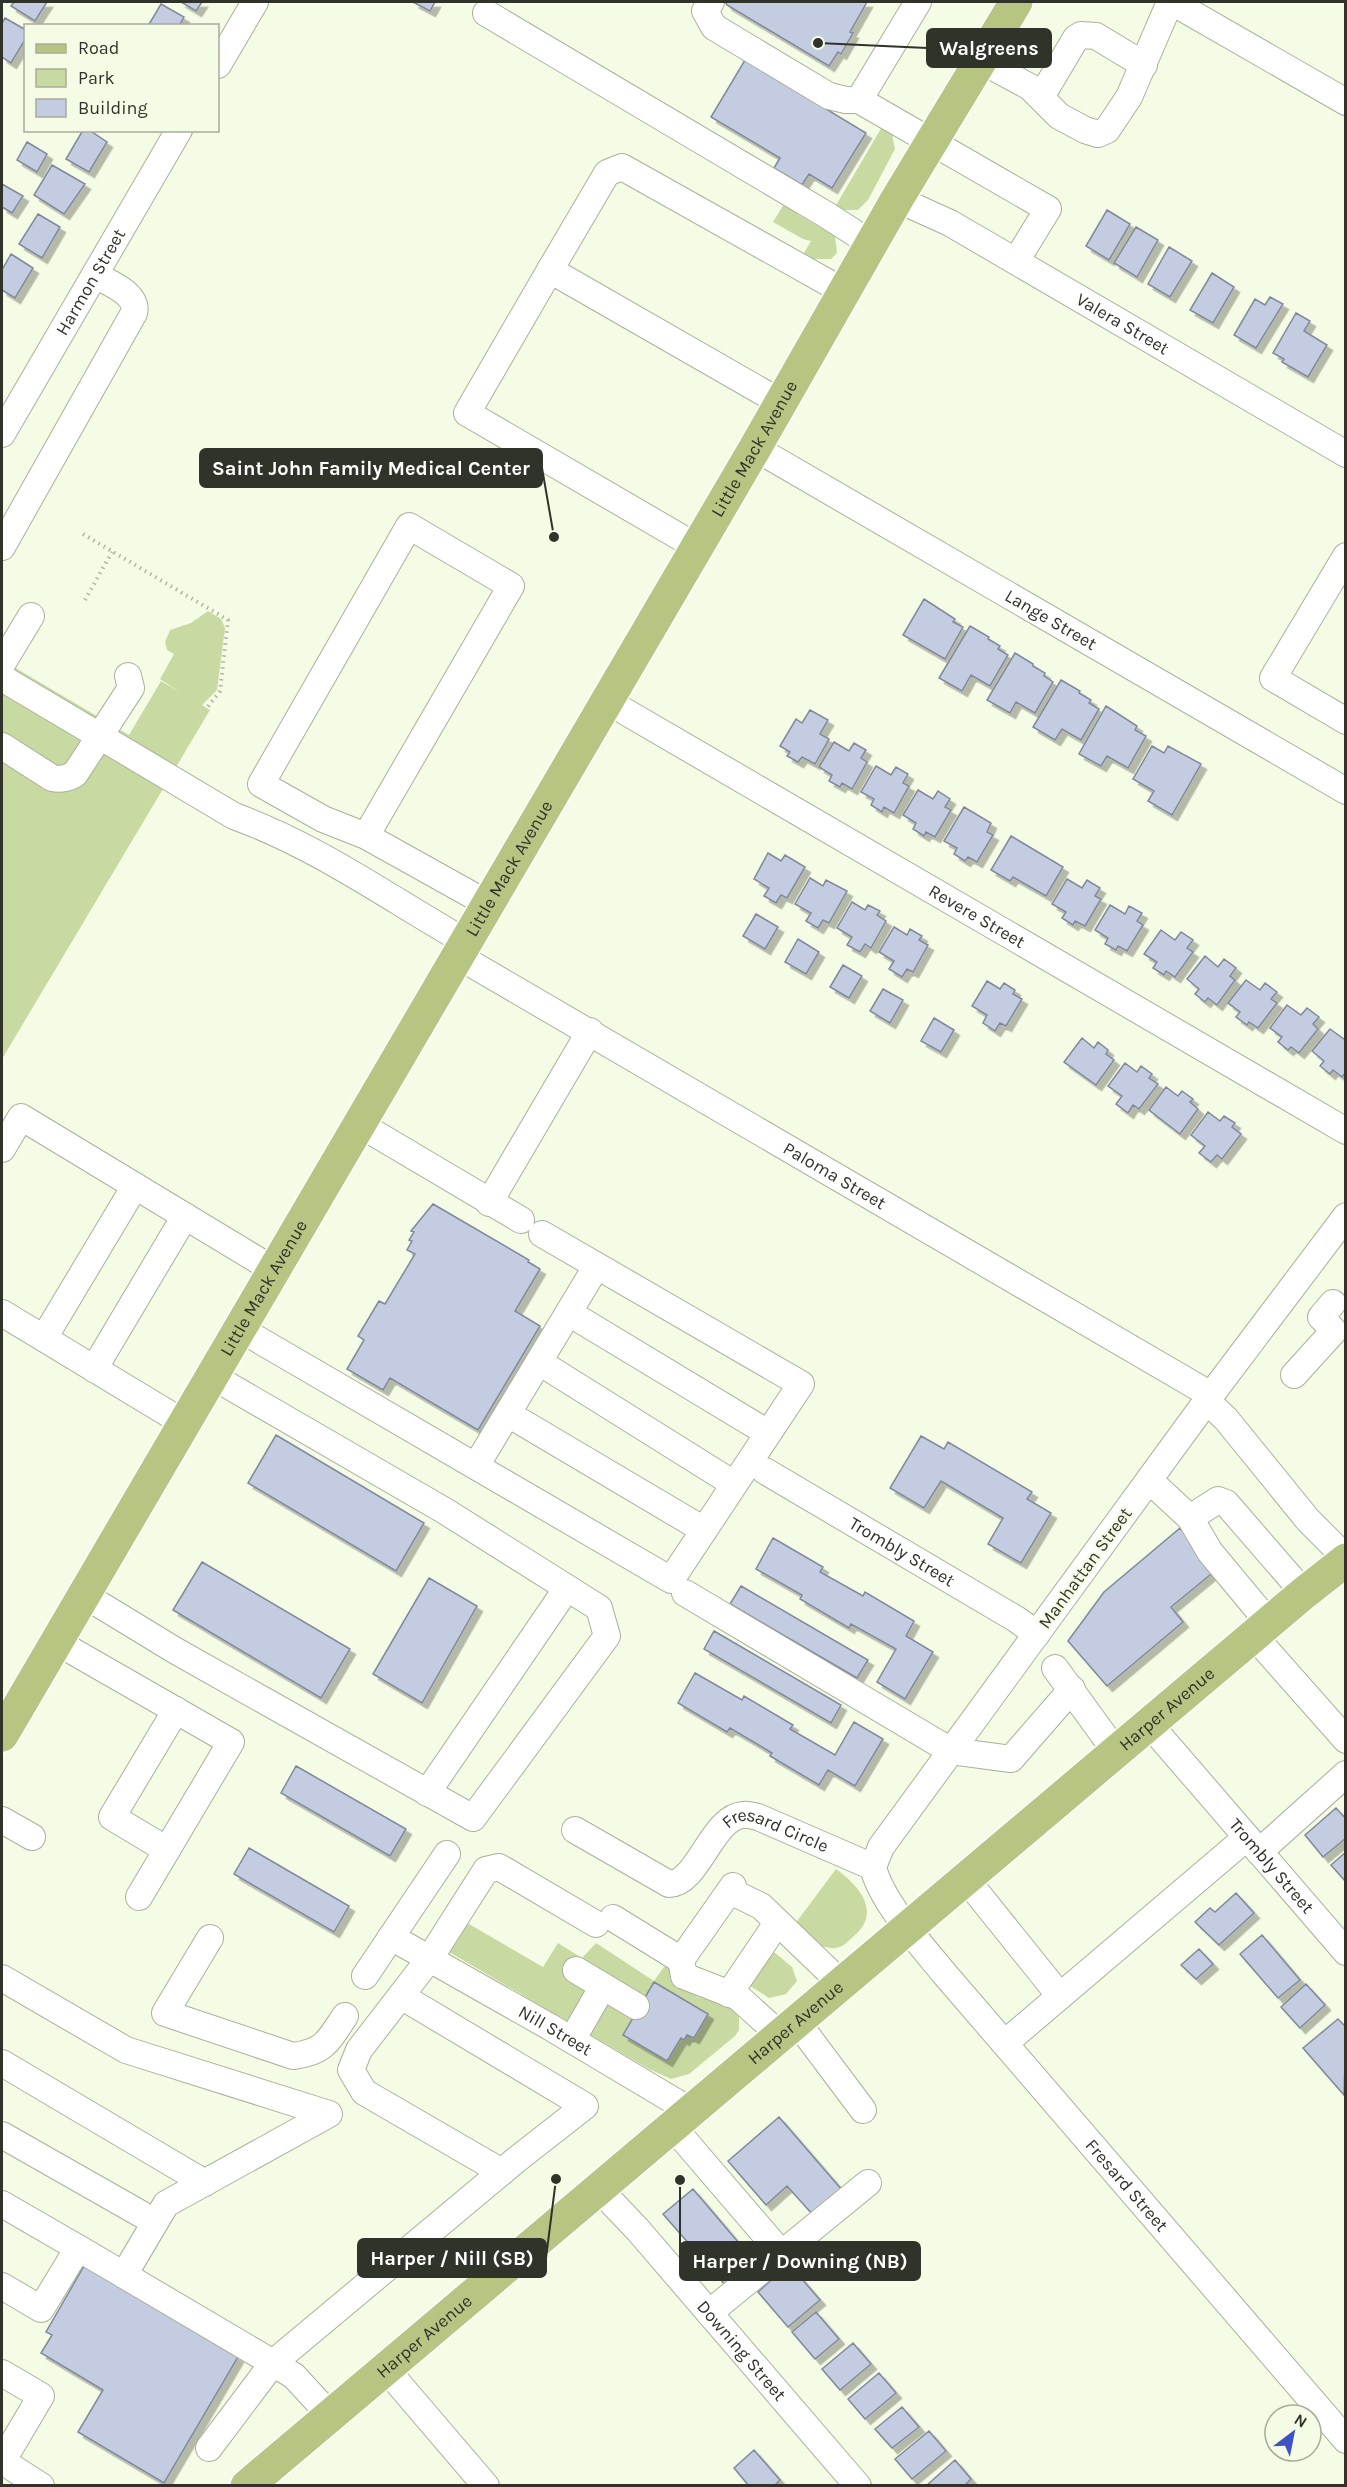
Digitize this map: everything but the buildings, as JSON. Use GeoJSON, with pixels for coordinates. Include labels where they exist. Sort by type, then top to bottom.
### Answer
{"type":"FeatureCollection","features":[{"type":"Feature","properties":{"kind":"main road","name":"Little Mack Avenue"},"geometry":{"type":"LineString","coordinates":[[2,1735],[755,448],[843,291],[1016,2]]}},
{"type":"Feature","properties":{"kind":"main road","name":"Harper Avenue"},"geometry":{"type":"LineString","coordinates":[[247,2486],[1346,1559]]}},
{"type":"Feature","properties":{"kind":"street"},"geometry":{"type":"LineString","coordinates":[[219,64],[255,2]]}},
{"type":"Feature","properties":{"kind":"street"},"geometry":{"type":"LineString","coordinates":[[859,100],[918,2]]}},
{"type":"Feature","properties":{"kind":"street"},"geometry":{"type":"LineString","coordinates":[[980,60],[1030,87],[1059,116],[1085,130],[1098,134],[1107,130],[1129,97],[1179,3],[1346,102]]}},
{"type":"Feature","properties":{"kind":"street"},"geometry":{"type":"LineString","coordinates":[[707,4],[714,27],[829,96],[859,100],[1048,209],[1016,261]]}},
{"type":"Feature","properties":{"kind":"street"},"geometry":{"type":"LineString","coordinates":[[486,13],[872,244]]}},
{"type":"Feature","properties":{"kind":"street"},"geometry":{"type":"LineString","coordinates":[[1041,97],[1076,38],[1081,35],[1096,36],[1144,65]]}},
{"type":"Feature","properties":{"kind":"street","name":"Harmon Street"},"geometry":{"type":"LineString","coordinates":[[2,434],[178,132]]}},
{"type":"Feature","properties":{"kind":"street"},"geometry":{"type":"LineString","coordinates":[[697,547],[467,413],[607,172],[622,167],[843,291]]}},
{"type":"Feature","properties":{"kind":"street","name":"Valera Street"},"geometry":{"type":"LineString","coordinates":[[897,199],[950,223],[1346,454]]}},
{"type":"Feature","properties":{"kind":"street"},"geometry":{"type":"LineString","coordinates":[[550,270],[780,402]]}},
{"type":"Feature","properties":{"kind":"street"},"geometry":{"type":"LineString","coordinates":[[2,547],[134,313],[136,307],[133,298],[95,275]]}},
{"type":"Feature","properties":{"kind":"street","name":"Lange Street"},"geometry":{"type":"LineString","coordinates":[[755,448],[1346,791]]}},
{"type":"Feature","properties":{"kind":"street"},"geometry":{"type":"LineString","coordinates":[[366,836],[511,586],[408,526],[261,784],[323,819],[366,836],[488,904]]}},
{"type":"Feature","properties":{"kind":"street"},"geometry":{"type":"LineString","coordinates":[[1346,556],[1273,678],[1346,721]]}},
{"type":"Feature","properties":{"kind":"street"},"geometry":{"type":"LineString","coordinates":[[6,648],[31,616]]}},
{"type":"Feature","properties":{"kind":"street"},"geometry":{"type":"LineString","coordinates":[[2,746],[52,778],[61,779],[75,774],[131,688],[128,676]]}},
{"type":"Feature","properties":{"kind":"street","name":"Paloma Street"},"geometry":{"type":"LineString","coordinates":[[2,678],[234,816],[271,829],[330,860],[462,949],[590,1031],[1209,1398],[1308,1520],[1346,1559]]}},
{"type":"Feature","properties":{"kind":"street","name":"Revere Street"},"geometry":{"type":"LineString","coordinates":[[607,700],[1346,1131]]}},
{"type":"Feature","properties":{"kind":"street"},"geometry":{"type":"LineString","coordinates":[[489,1203],[590,1031]]}},
{"type":"Feature","properties":{"kind":"street"},"geometry":{"type":"LineString","coordinates":[[2,1149],[21,1117],[274,1270]]}},
{"type":"Feature","properties":{"kind":"street"},"geometry":{"type":"LineString","coordinates":[[359,1124],[596,1267],[801,1384],[704,1530],[678,1586]]}},
{"type":"Feature","properties":{"kind":"street"},"geometry":{"type":"LineString","coordinates":[[44,1338],[135,1186]]}},
{"type":"Feature","properties":{"kind":"street"},"geometry":{"type":"LineString","coordinates":[[94,1369],[185,1216]]}},
{"type":"Feature","properties":{"kind":"street","name":"Manhattan Street"},"geometry":{"type":"LineString","coordinates":[[873,1867],[881,1847],[951,1750],[1209,1398],[1346,1216]]}},
{"type":"Feature","properties":{"kind":"street"},"geometry":{"type":"LineString","coordinates":[[476,1466],[596,1267]]}},
{"type":"Feature","properties":{"kind":"street"},"geometry":{"type":"LineString","coordinates":[[1294,1375],[1340,1324],[1304,1273]]}},
{"type":"Feature","properties":{"kind":"street"},"geometry":{"type":"LineString","coordinates":[[2,1313],[183,1423]]}},
{"type":"Feature","properties":{"kind":"street"},"geometry":{"type":"LineString","coordinates":[[568,1313],[768,1433]]}},
{"type":"Feature","properties":{"kind":"street"},"geometry":{"type":"LineString","coordinates":[[240,1329],[476,1466],[951,1750],[1011,1759],[1072,1689]]}},
{"type":"Feature","properties":{"kind":"street"},"geometry":{"type":"LineString","coordinates":[[538,1362],[734,1484]]}},
{"type":"Feature","properties":{"kind":"street"},"geometry":{"type":"LineString","coordinates":[[84,1595],[176,1651],[473,1818],[607,1636],[599,1608],[445,1511],[212,1376]]}},
{"type":"Feature","properties":{"kind":"street"},"geometry":{"type":"LineString","coordinates":[[508,1414],[704,1530]]}},
{"type":"Feature","properties":{"kind":"street","name":"Trombly Street"},"geometry":{"type":"LineString","coordinates":[[765,1471],[1016,1619],[1037,1634]]}},
{"type":"Feature","properties":{"kind":"street"},"geometry":{"type":"LineString","coordinates":[[1149,1480],[1190,1518],[1261,1630],[1346,1740]]}},
{"type":"Feature","properties":{"kind":"street"},"geometry":{"type":"LineString","coordinates":[[1190,1518],[1218,1500],[1226,1503],[1304,1593]]}},
{"type":"Feature","properties":{"kind":"street"},"geometry":{"type":"LineString","coordinates":[[427,1793],[567,1588]]}},
{"type":"Feature","properties":{"kind":"street"},"geometry":{"type":"LineString","coordinates":[[55,1641],[231,1742],[139,1897]]}},
{"type":"Feature","properties":{"kind":"street"},"geometry":{"type":"LineString","coordinates":[[1054,1668],[1072,1689],[1116,1752]]}},
{"type":"Feature","properties":{"kind":"street"},"geometry":{"type":"LineString","coordinates":[[167,1850],[112,1817],[176,1710]]}},
{"type":"Feature","properties":{"kind":"street","name":"Trombly Street"},"geometry":{"type":"LineString","coordinates":[[1150,1725],[1346,1952]]}},
{"type":"Feature","properties":{"kind":"street"},"geometry":{"type":"LineString","coordinates":[[1005,2043],[1060,1996],[1346,1774]]}},
{"type":"Feature","properties":{"kind":"street","name":"Fresard Circle"},"geometry":{"type":"LineString","coordinates":[[575,1830],[669,1884],[682,1881],[729,1821],[736,1816],[744,1815],[758,1817],[873,1867]]}},
{"type":"Feature","properties":{"kind":"street"},"geometry":{"type":"LineString","coordinates":[[2,1820],[32,1837]]}},
{"type":"Feature","properties":{"kind":"street"},"geometry":{"type":"LineString","coordinates":[[365,1976],[447,1854]]}},
{"type":"Feature","properties":{"kind":"street"},"geometry":{"type":"LineString","coordinates":[[210,1938],[165,2013],[293,2056],[312,2054],[401,1996],[425,1955],[486,1870],[499,1867],[681,1960]]}},
{"type":"Feature","properties":{"kind":"street"},"geometry":{"type":"LineString","coordinates":[[873,1867],[882,1891],[908,1928]]}},
{"type":"Feature","properties":{"kind":"street"},"geometry":{"type":"LineString","coordinates":[[966,1879],[1060,1996]]}},
{"type":"Feature","properties":{"kind":"street"},"geometry":{"type":"LineString","coordinates":[[842,1984],[760,1906],[731,1889],[681,1960],[684,1976],[738,1997],[789,2029],[862,2110]]}},
{"type":"Feature","properties":{"kind":"street"},"geometry":{"type":"LineString","coordinates":[[729,1994],[777,1923]]}},
{"type":"Feature","properties":{"kind":"street","name":"Fresard Street"},"geometry":{"type":"LineString","coordinates":[[908,1928],[1346,2440]]}},
{"type":"Feature","properties":{"kind":"street","name":"Nill Street"},"geometry":{"type":"LineString","coordinates":[[391,1937],[572,2040],[682,2119],[781,2253]]}},
{"type":"Feature","properties":{"kind":"street"},"geometry":{"type":"LineString","coordinates":[[576,1970],[636,2006]]}},
{"type":"Feature","properties":{"kind":"street"},"geometry":{"type":"LineString","coordinates":[[2,1978],[126,2050],[329,2114],[166,2204],[124,2275]]}},
{"type":"Feature","properties":{"kind":"street"},"geometry":{"type":"LineString","coordinates":[[572,2040],[603,1986]]}},
{"type":"Feature","properties":{"kind":"street"},"geometry":{"type":"LineString","coordinates":[[209,2448],[273,2362],[585,2106],[401,1996]]}},
{"type":"Feature","properties":{"kind":"street"},"geometry":{"type":"LineString","coordinates":[[358,2023],[359,2050],[351,2070],[364,2092],[502,2172]]}},
{"type":"Feature","properties":{"kind":"street"},"geometry":{"type":"LineString","coordinates":[[2,2063],[205,2182]]}},
{"type":"Feature","properties":{"kind":"street"},"geometry":{"type":"LineString","coordinates":[[2,2135],[155,2222]]}},
{"type":"Feature","properties":{"kind":"street"},"geometry":{"type":"LineString","coordinates":[[709,2313],[868,2183]]}},
{"type":"Feature","properties":{"kind":"street","name":"Downing Street"},"geometry":{"type":"LineString","coordinates":[[600,2190],[858,2486]]}},
{"type":"Feature","properties":{"kind":"street"},"geometry":{"type":"LineString","coordinates":[[2,2204],[273,2362],[294,2376],[330,2415]]}},
{"type":"Feature","properties":{"kind":"street"},"geometry":{"type":"LineString","coordinates":[[2,2286],[41,2309],[78,2248]]}},
{"type":"Feature","properties":{"kind":"street"},"geometry":{"type":"LineString","coordinates":[[386,2369],[486,2486]]}},
{"type":"Feature","properties":{"kind":"street"},"geometry":{"type":"LineString","coordinates":[[2,2373],[41,2396],[2,2462],[41,2486]]}},
{"type":"Feature","properties":{"kind":"path"},"geometry":{"type":"LineString","coordinates":[[83,534],[228,620],[220,691],[207,708]]}},
{"type":"Feature","properties":{"kind":"path"},"geometry":{"type":"LineString","coordinates":[[85,600],[112,552]]}},
{"type":"Feature","properties":{"kind":"green space"},"geometry":{"type":"Polygon","coordinates":[[[883,125],[892,134],[895,149],[868,200],[858,210],[842,210],[835,207],[883,125]]]}},
{"type":"Feature","properties":{"kind":"green space"},"geometry":{"type":"Polygon","coordinates":[[[787,203],[797,214],[835,236],[837,253],[831,259],[811,259],[802,256],[811,241],[773,222],[784,204],[787,203]]]}},
{"type":"Feature","properties":{"kind":"green space"},"geometry":{"type":"Polygon","coordinates":[[[208,611],[221,619],[225,628],[217,690],[202,705],[210,710],[2,1059],[2,660],[129,735],[161,681],[181,693],[160,679],[174,654],[167,650],[165,642],[170,630],[191,623],[208,611]]]}},
{"type":"Feature","properties":{"kind":"green space"},"geometry":{"type":"Polygon","coordinates":[[[836,1869],[859,1891],[867,1908],[867,1917],[863,1926],[846,1943],[830,1948],[812,1941],[795,1924],[836,1869]]]}},
{"type":"Feature","properties":{"kind":"green space"},"geometry":{"type":"Polygon","coordinates":[[[462,1920],[543,1967],[558,1943],[582,1958],[596,1943],[654,1981],[664,1967],[668,1966],[676,1985],[698,1997],[728,2005],[739,2015],[739,2030],[735,2036],[689,2074],[671,2079],[649,2069],[444,1949],[462,1920]]]}},
{"type":"Feature","properties":{"kind":"green space"},"geometry":{"type":"Polygon","coordinates":[[[774,1952],[792,1967],[797,1981],[786,1994],[769,1998],[750,1986],[774,1952]]]}},
{"type":"Feature","properties":{"kind":"place","name":"Walgreens"},"geometry":{"type":"Point","coordinates":[818,43]}},
{"type":"Feature","properties":{"kind":"place","name":"Saint John Family Medical Center"},"geometry":{"type":"Point","coordinates":[554,537]}},
{"type":"Feature","properties":{"kind":"place","name":"Harper / Nill (SB)"},"geometry":{"type":"Point","coordinates":[556,2179]}},
{"type":"Feature","properties":{"kind":"place","name":"Harper / Downing (NB)"},"geometry":{"type":"Point","coordinates":[680,2180]}}]}
